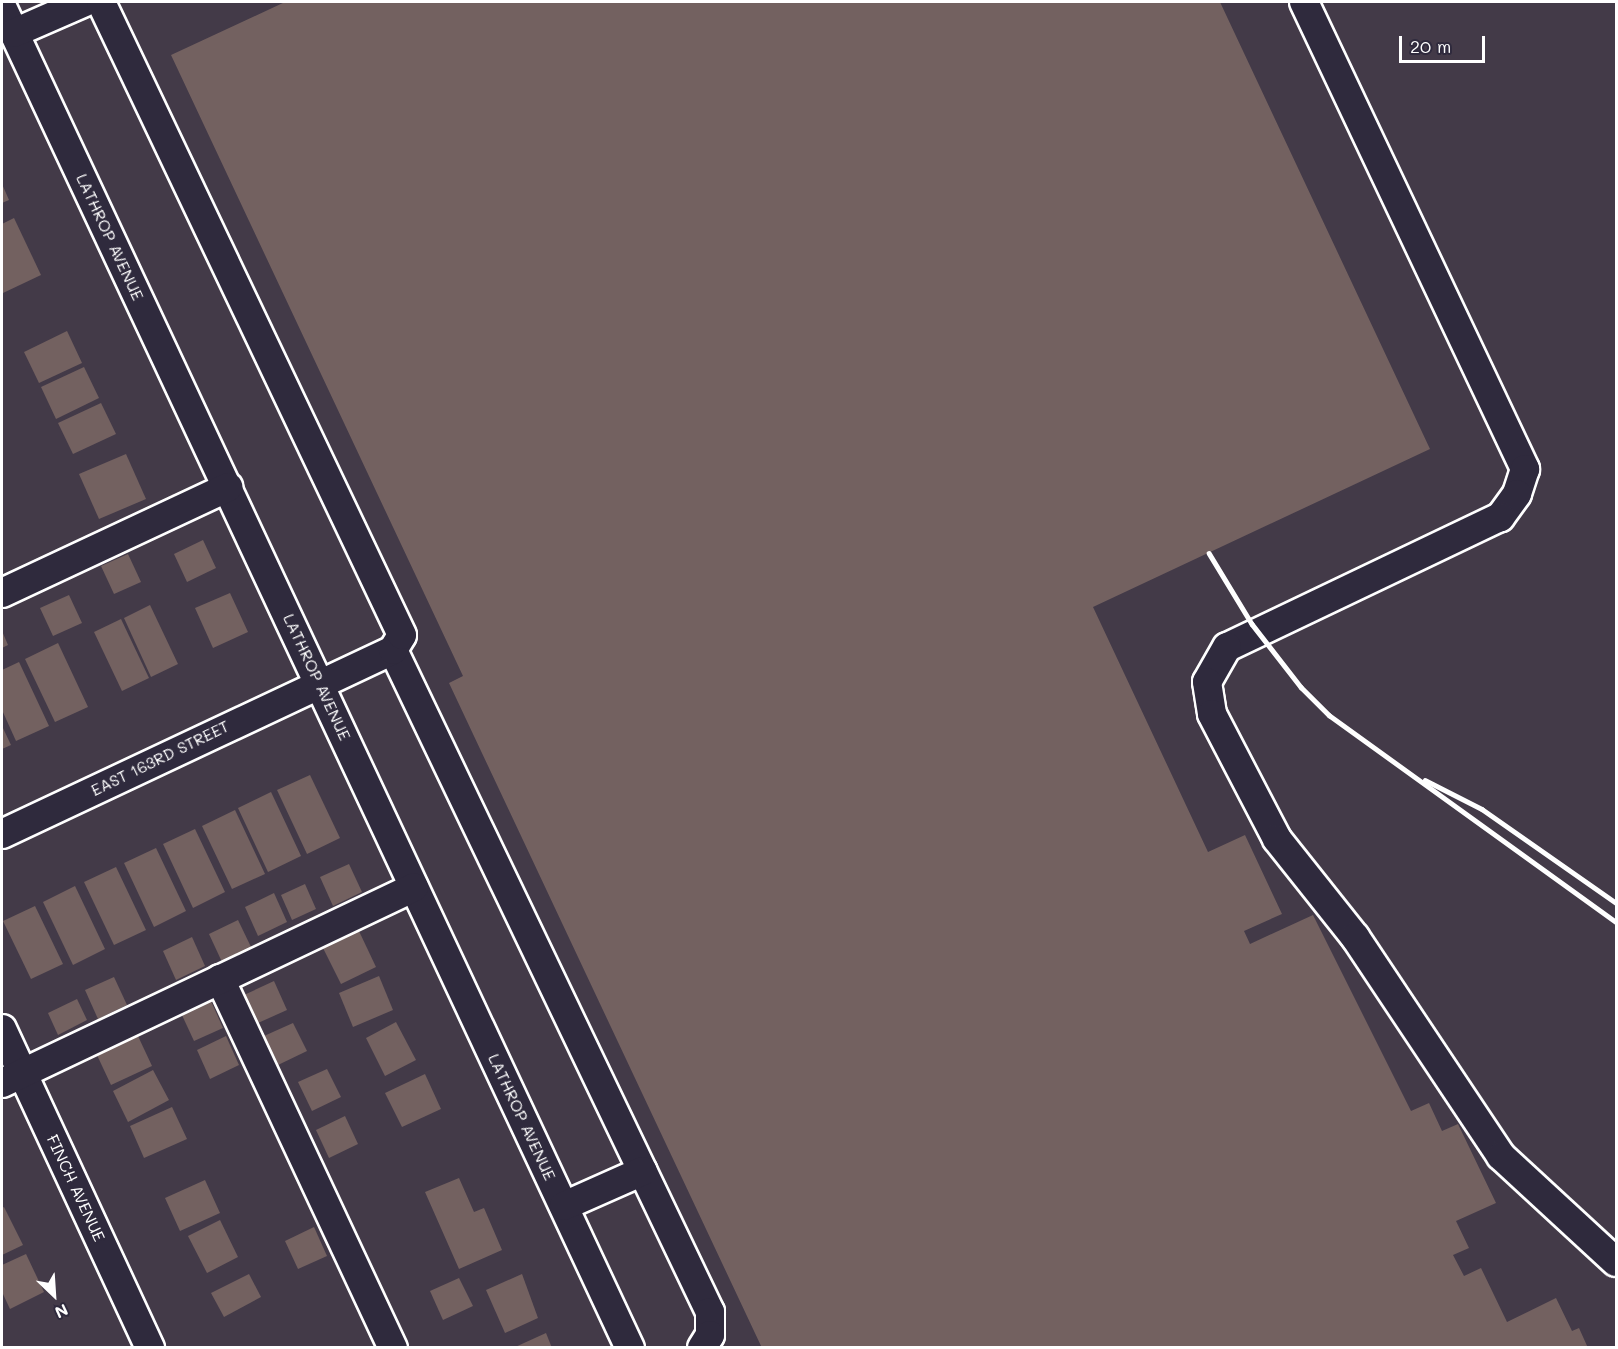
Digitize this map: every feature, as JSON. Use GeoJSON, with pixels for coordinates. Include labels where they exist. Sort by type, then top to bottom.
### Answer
{"type":"FeatureCollection","features":[{"type":"Feature","properties":{"kind":"street"},"geometry":{"type":"LineString","coordinates":[[14,33],[85,2]]}},
{"type":"Feature","properties":{"kind":"street"},"geometry":{"type":"LineString","coordinates":[[100,2],[402,635],[393,650],[710,1312],[710,1335],[702,1347]]}},
{"type":"Feature","properties":{"kind":"street"},"geometry":{"type":"LineString","coordinates":[[1304,2],[1525,469],[1517,494],[1500,517],[1227,647],[1206,682],[1212,714],[1277,839],[1355,937],[1501,1156],[1617,1262]]}},
{"type":"Feature","properties":{"kind":"street","name":"LATHROP AVENUE"},"geometry":{"type":"LineString","coordinates":[[2,7],[630,1347]]}},
{"type":"Feature","properties":{"kind":"street"},"geometry":{"type":"LineString","coordinates":[[2,593],[228,487]]}},
{"type":"Feature","properties":{"kind":"street","name":"EAST 163RD STREET"},"geometry":{"type":"LineString","coordinates":[[2,834],[320,682],[393,650]]}},
{"type":"Feature","properties":{"kind":"street"},"geometry":{"type":"LineString","coordinates":[[12,1078],[414,887]]}},
{"type":"Feature","properties":{"kind":"street"},"geometry":{"type":"LineString","coordinates":[[220,979],[393,1347]]}},
{"type":"Feature","properties":{"kind":"street","name":"FINCH AVENUE"},"geometry":{"type":"LineString","coordinates":[[2,1029],[12,1078],[150,1347]]}},
{"type":"Feature","properties":{"kind":"street"},"geometry":{"type":"LineString","coordinates":[[564,1206],[642,1171]]}},
{"type":"Feature","properties":{"kind":"building"},"geometry":{"type":"Polygon","coordinates":[[[285,2],[1220,2],[1430,449],[1093,607],[1208,852],[1245,835],[1282,914],[1244,931],[1250,944],[1313,915],[1411,1111],[1429,1103],[1442,1131],[1458,1124],[1496,1203],[1456,1221],[1469,1248],[1453,1255],[1464,1276],[1481,1268],[1507,1322],[1556,1298],[1572,1331],[1579,1328],[1588,1348],[762,1348],[449,683],[463,676],[171,55],[285,2]]]}},
{"type":"Feature","properties":{"kind":"building"},"geometry":{"type":"Polygon","coordinates":[[[2,184],[9,200],[2,203],[2,184]]]}},
{"type":"Feature","properties":{"kind":"building"},"geometry":{"type":"Polygon","coordinates":[[[14,218],[41,275],[3,293],[2,224],[14,218]]]}},
{"type":"Feature","properties":{"kind":"building"},"geometry":{"type":"Polygon","coordinates":[[[67,331],[82,363],[39,383],[24,352],[67,331]]]}},
{"type":"Feature","properties":{"kind":"building"},"geometry":{"type":"Polygon","coordinates":[[[84,367],[99,398],[56,419],[41,387],[84,367]]]}},
{"type":"Feature","properties":{"kind":"building"},"geometry":{"type":"Polygon","coordinates":[[[101,403],[116,434],[73,454],[58,423],[101,403]]]}},
{"type":"Feature","properties":{"kind":"building"},"geometry":{"type":"Polygon","coordinates":[[[126,454],[146,499],[99,519],[79,474],[126,454]]]}},
{"type":"Feature","properties":{"kind":"building"},"geometry":{"type":"Polygon","coordinates":[[[203,540],[216,568],[187,582],[174,554],[203,540]]]}},
{"type":"Feature","properties":{"kind":"building"},"geometry":{"type":"Polygon","coordinates":[[[128,554],[141,582],[114,594],[101,566],[128,554]]]}},
{"type":"Feature","properties":{"kind":"building"},"geometry":{"type":"Polygon","coordinates":[[[230,593],[248,632],[213,648],[195,608],[230,593]]]}},
{"type":"Feature","properties":{"kind":"building"},"geometry":{"type":"Polygon","coordinates":[[[69,595],[82,623],[53,636],[40,608],[69,595]]]}},
{"type":"Feature","properties":{"kind":"building"},"geometry":{"type":"Polygon","coordinates":[[[150,605],[178,664],[151,677],[124,618],[150,605]]]}},
{"type":"Feature","properties":{"kind":"building"},"geometry":{"type":"Polygon","coordinates":[[[121,619],[149,678],[122,691],[94,632],[121,619]]]}},
{"type":"Feature","properties":{"kind":"building"},"geometry":{"type":"Polygon","coordinates":[[[2,631],[8,645],[2,648],[2,631]]]}},
{"type":"Feature","properties":{"kind":"building"},"geometry":{"type":"Polygon","coordinates":[[[58,643],[88,707],[55,722],[25,659],[58,643]]]}},
{"type":"Feature","properties":{"kind":"building"},"geometry":{"type":"Polygon","coordinates":[[[19,662],[49,726],[16,741],[2,710],[2,670],[19,662]]]}},
{"type":"Feature","properties":{"kind":"building"},"geometry":{"type":"Polygon","coordinates":[[[2,726],[11,745],[2,749],[2,726]]]}},
{"type":"Feature","properties":{"kind":"building"},"geometry":{"type":"Polygon","coordinates":[[[310,775],[340,838],[307,854],[277,790],[310,775]]]}},
{"type":"Feature","properties":{"kind":"building"},"geometry":{"type":"Polygon","coordinates":[[[271,792],[301,856],[268,872],[238,808],[271,792]]]}},
{"type":"Feature","properties":{"kind":"building"},"geometry":{"type":"Polygon","coordinates":[[[235,810],[265,874],[232,889],[202,826],[235,810]]]}},
{"type":"Feature","properties":{"kind":"building"},"geometry":{"type":"Polygon","coordinates":[[[195,829],[225,892],[193,908],[163,844],[195,829]]]}},
{"type":"Feature","properties":{"kind":"building"},"geometry":{"type":"Polygon","coordinates":[[[156,848],[186,911],[154,927],[124,863],[156,848]]]}},
{"type":"Feature","properties":{"kind":"building"},"geometry":{"type":"Polygon","coordinates":[[[349,864],[362,892],[333,906],[320,877],[349,864]]]}},
{"type":"Feature","properties":{"kind":"building"},"geometry":{"type":"Polygon","coordinates":[[[116,867],[146,930],[114,945],[84,882],[116,867]]]}},
{"type":"Feature","properties":{"kind":"building"},"geometry":{"type":"Polygon","coordinates":[[[305,884],[316,909],[292,920],[281,895],[305,884]]]}},
{"type":"Feature","properties":{"kind":"building"},"geometry":{"type":"Polygon","coordinates":[[[75,886],[105,949],[73,965],[43,902],[75,886]]]}},
{"type":"Feature","properties":{"kind":"building"},"geometry":{"type":"Polygon","coordinates":[[[274,893],[287,922],[258,936],[245,907],[274,893]]]}},
{"type":"Feature","properties":{"kind":"building"},"geometry":{"type":"Polygon","coordinates":[[[35,906],[63,964],[31,979],[3,921],[35,906]]]}},
{"type":"Feature","properties":{"kind":"building"},"geometry":{"type":"Polygon","coordinates":[[[238,920],[252,949],[222,962],[209,934],[238,920]]]}},
{"type":"Feature","properties":{"kind":"building"},"geometry":{"type":"Polygon","coordinates":[[[358,929],[376,967],[341,984],[322,946],[358,929]]]}},
{"type":"Feature","properties":{"kind":"building"},"geometry":{"type":"Polygon","coordinates":[[[192,937],[205,966],[176,980],[163,951],[192,937]]]}},
{"type":"Feature","properties":{"kind":"building"},"geometry":{"type":"Polygon","coordinates":[[[379,976],[393,1010],[353,1027],[339,993],[379,976]]]}},
{"type":"Feature","properties":{"kind":"building"},"geometry":{"type":"Polygon","coordinates":[[[114,977],[127,1005],[98,1019],[85,990],[114,977]]]}},
{"type":"Feature","properties":{"kind":"building"},"geometry":{"type":"Polygon","coordinates":[[[274,981],[287,1010],[258,1023],[244,995],[274,981]]]}},
{"type":"Feature","properties":{"kind":"building"},"geometry":{"type":"Polygon","coordinates":[[[77,999],[87,1020],[58,1035],[48,1013],[77,999]]]}},
{"type":"Feature","properties":{"kind":"building"},"geometry":{"type":"Polygon","coordinates":[[[210,999],[223,1028],[194,1041],[181,1013],[210,999]]]}},
{"type":"Feature","properties":{"kind":"building"},"geometry":{"type":"Polygon","coordinates":[[[396,1022],[416,1060],[385,1076],[366,1038],[396,1022]]]}},
{"type":"Feature","properties":{"kind":"building"},"geometry":{"type":"Polygon","coordinates":[[[293,1023],[307,1051],[278,1065],[264,1036],[293,1023]]]}},
{"type":"Feature","properties":{"kind":"building"},"geometry":{"type":"Polygon","coordinates":[[[137,1034],[152,1066],[111,1085],[96,1053],[137,1034]]]}},
{"type":"Feature","properties":{"kind":"building"},"geometry":{"type":"Polygon","coordinates":[[[226,1036],[239,1065],[210,1079],[197,1050],[226,1036]]]}},
{"type":"Feature","properties":{"kind":"building"},"geometry":{"type":"Polygon","coordinates":[[[327,1069],[341,1097],[312,1111],[298,1082],[327,1069]]]}},
{"type":"Feature","properties":{"kind":"building"},"geometry":{"type":"Polygon","coordinates":[[[153,1070],[169,1100],[128,1122],[113,1091],[153,1070]]]}},
{"type":"Feature","properties":{"kind":"building"},"geometry":{"type":"Polygon","coordinates":[[[425,1074],[441,1109],[402,1127],[385,1093],[425,1074]]]}},
{"type":"Feature","properties":{"kind":"building"},"geometry":{"type":"Polygon","coordinates":[[[172,1107],[187,1139],[144,1158],[130,1126],[172,1107]]]}},
{"type":"Feature","properties":{"kind":"building"},"geometry":{"type":"Polygon","coordinates":[[[345,1116],[358,1144],[329,1158],[316,1130],[345,1116]]]}},
{"type":"Feature","properties":{"kind":"building"},"geometry":{"type":"Polygon","coordinates":[[[459,1178],[474,1212],[484,1208],[502,1250],[459,1269],[425,1192],[459,1178]]]}},
{"type":"Feature","properties":{"kind":"building"},"geometry":{"type":"Polygon","coordinates":[[[205,1180],[220,1213],[180,1231],[165,1198],[205,1180]]]}},
{"type":"Feature","properties":{"kind":"building"},"geometry":{"type":"Polygon","coordinates":[[[4,1207],[23,1245],[2,1255],[2,1208],[4,1207]]]}},
{"type":"Feature","properties":{"kind":"building"},"geometry":{"type":"Polygon","coordinates":[[[220,1220],[238,1257],[207,1273],[188,1236],[220,1220]]]}},
{"type":"Feature","properties":{"kind":"building"},"geometry":{"type":"Polygon","coordinates":[[[314,1227],[327,1256],[298,1269],[285,1241],[314,1227]]]}},
{"type":"Feature","properties":{"kind":"building"},"geometry":{"type":"Polygon","coordinates":[[[26,1254],[44,1292],[10,1309],[2,1292],[2,1265],[26,1254]]]}},
{"type":"Feature","properties":{"kind":"building"},"geometry":{"type":"Polygon","coordinates":[[[249,1274],[261,1297],[224,1317],[211,1293],[249,1274]]]}},
{"type":"Feature","properties":{"kind":"building"},"geometry":{"type":"Polygon","coordinates":[[[522,1274],[538,1318],[505,1333],[486,1290],[522,1274]]]}},
{"type":"Feature","properties":{"kind":"building"},"geometry":{"type":"Polygon","coordinates":[[[459,1278],[473,1306],[443,1320],[430,1291],[459,1278]]]}},
{"type":"Feature","properties":{"kind":"building"},"geometry":{"type":"Polygon","coordinates":[[[546,1333],[552,1348],[513,1348],[546,1333]]]}},
{"type":"Feature","properties":{"kind":"railway"},"geometry":{"type":"LineString","coordinates":[[1209,553],[1252,624],[1301,687],[1329,715],[1616,922]]}},
{"type":"Feature","properties":{"kind":"railway"},"geometry":{"type":"LineString","coordinates":[[1425,780],[1482,809],[1616,903]]}}]}
